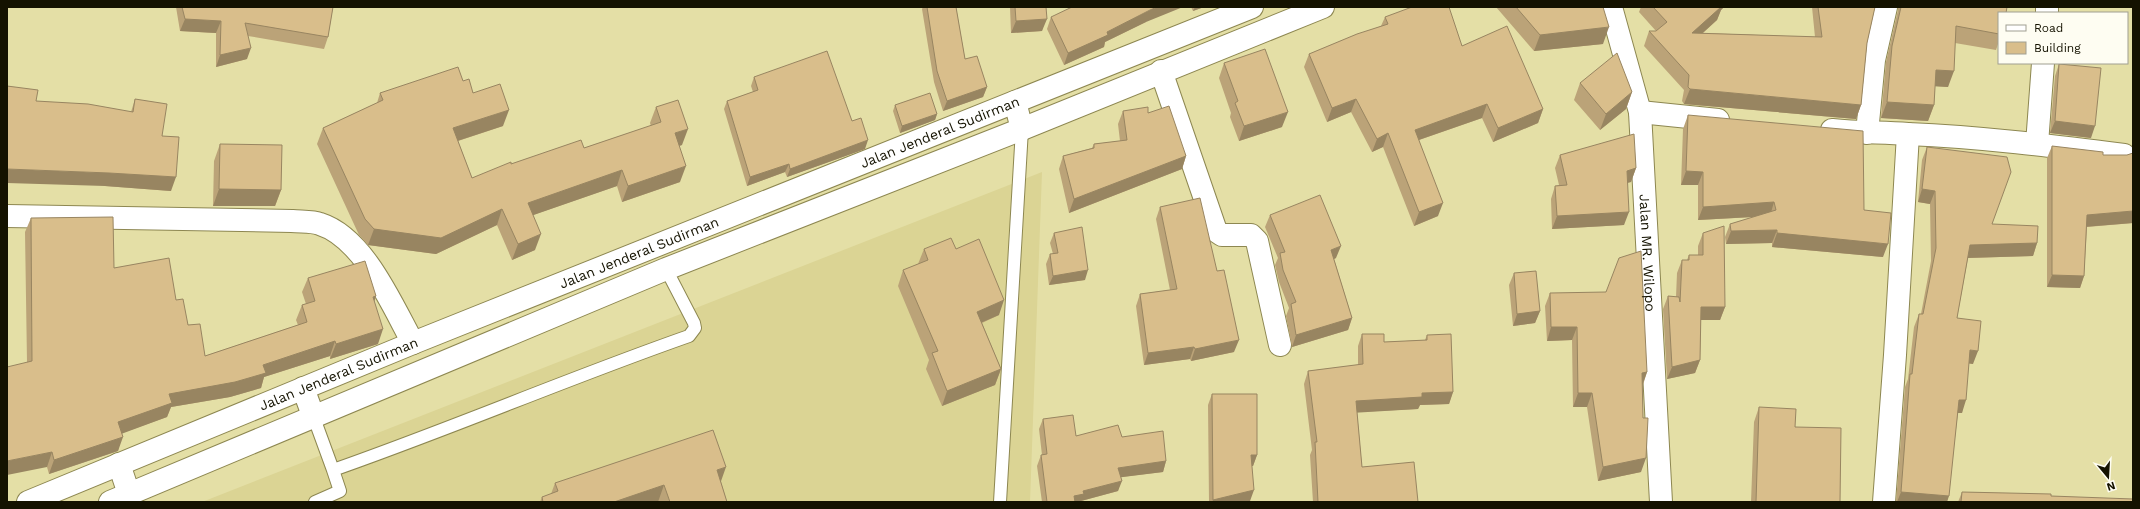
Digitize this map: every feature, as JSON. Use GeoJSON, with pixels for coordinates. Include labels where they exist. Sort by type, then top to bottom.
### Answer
{"type":"FeatureCollection","features":[{"type":"Feature","properties":{"kind":"main road","name":"Jalan Jenderal Sudirman"},"geometry":{"type":"LineString","coordinates":[[28,502],[412,343],[1252,7]]}},
{"type":"Feature","properties":{"kind":"main road","name":"Jalan Jenderal Sudirman"},"geometry":{"type":"LineString","coordinates":[[110,502],[131,498],[314,418],[643,279],[1022,129],[1161,71],[1323,7]]}},
{"type":"Feature","properties":{"kind":"main road","name":"Jalan MR. Wilopo"},"geometry":{"type":"LineString","coordinates":[[1611,7],[1640,112],[1661,502]]}},
{"type":"Feature","properties":{"kind":"main road"},"geometry":{"type":"LineString","coordinates":[[1867,133],[1874,60],[1886,7]]}},
{"type":"Feature","properties":{"kind":"main road"},"geometry":{"type":"LineString","coordinates":[[2037,144],[2043,64]]}},
{"type":"Feature","properties":{"kind":"main road"},"geometry":{"type":"LineString","coordinates":[[1161,71],[1216,231],[1222,235],[1250,235],[1257,241],[1280,346]]}},
{"type":"Feature","properties":{"kind":"main road"},"geometry":{"type":"LineString","coordinates":[[1015,102],[1022,129]]}},
{"type":"Feature","properties":{"kind":"main road"},"geometry":{"type":"LineString","coordinates":[[1640,112],[1742,122]]}},
{"type":"Feature","properties":{"kind":"main road"},"geometry":{"type":"LineString","coordinates":[[1812,128],[2037,144],[2124,155]]}},
{"type":"Feature","properties":{"kind":"main road"},"geometry":{"type":"LineString","coordinates":[[1884,502],[1895,354],[1908,134]]}},
{"type":"Feature","properties":{"kind":"main road"},"geometry":{"type":"LineString","coordinates":[[7,216],[292,221],[320,224],[338,234],[371,266],[412,343]]}},
{"type":"Feature","properties":{"kind":"main road"},"geometry":{"type":"LineString","coordinates":[[676,266],[677,237]]}},
{"type":"Feature","properties":{"kind":"main road"},"geometry":{"type":"LineString","coordinates":[[636,253],[643,279]]}},
{"type":"Feature","properties":{"kind":"main road"},"geometry":{"type":"LineString","coordinates":[[303,388],[314,418]]}},
{"type":"Feature","properties":{"kind":"main road"},"geometry":{"type":"LineString","coordinates":[[119,464],[131,498]]}},
{"type":"Feature","properties":{"kind":"lane"},"geometry":{"type":"LineString","coordinates":[[1000,502],[1022,129]]}},
{"type":"Feature","properties":{"kind":"lane"},"geometry":{"type":"LineString","coordinates":[[333,470],[416,441],[495,408],[688,336],[695,328],[676,266]]}},
{"type":"Feature","properties":{"kind":"lane"},"geometry":{"type":"LineString","coordinates":[[314,418],[340,491],[315,502]]}},
{"type":"Feature","properties":{"kind":"shaded area"},"geometry":{"type":"Polygon","coordinates":[[[1042,172],[1030,502],[202,502],[1042,172]]]}},
{"type":"Feature","properties":{"kind":"building"},"geometry":{"type":"Polygon","coordinates":[[[182,7],[333,7],[328,37],[245,23],[251,48],[220,55],[221,21],[185,19],[182,7]]]}},
{"type":"Feature","properties":{"kind":"building"},"geometry":{"type":"Polygon","coordinates":[[[927,7],[956,7],[965,59],[977,56],[987,87],[947,101],[937,71],[927,7]]]}},
{"type":"Feature","properties":{"kind":"building"},"geometry":{"type":"Polygon","coordinates":[[[1015,7],[1046,7],[1047,19],[1016,21],[1015,7]]]}},
{"type":"Feature","properties":{"kind":"building"},"geometry":{"type":"Polygon","coordinates":[[[1072,7],[1157,7],[1107,32],[1108,35],[1068,53],[1051,17],[1072,7]]]}},
{"type":"Feature","properties":{"kind":"building"},"geometry":{"type":"Polygon","coordinates":[[[1412,7],[1449,7],[1462,46],[1507,26],[1543,109],[1498,128],[1487,104],[1415,130],[1443,203],[1419,212],[1388,133],[1377,139],[1356,99],[1332,108],[1309,54],[1357,34],[1388,24],[1385,17],[1412,7]]]}},
{"type":"Feature","properties":{"kind":"building"},"geometry":{"type":"Polygon","coordinates":[[[1516,7],[1603,7],[1609,27],[1540,35],[1516,7]]]}},
{"type":"Feature","properties":{"kind":"building"},"geometry":{"type":"Polygon","coordinates":[[[1653,7],[1721,7],[1692,33],[1822,37],[1818,7],[1875,7],[1867,43],[1861,105],[1690,89],[1688,87],[1689,75],[1649,31],[1656,31],[1667,22],[1653,7]]]}},
{"type":"Feature","properties":{"kind":"building"},"geometry":{"type":"Polygon","coordinates":[[[1901,7],[2007,7],[2006,12],[1998,12],[1998,34],[1956,26],[1954,71],[1936,70],[1934,105],[1887,102],[1892,46],[1901,7]]]}},
{"type":"Feature","properties":{"kind":"building"},"geometry":{"type":"Polygon","coordinates":[[[1265,49],[1288,112],[1244,126],[1235,103],[1238,101],[1224,63],[1265,49]]]}},
{"type":"Feature","properties":{"kind":"building"},"geometry":{"type":"Polygon","coordinates":[[[827,51],[852,121],[861,118],[868,140],[790,169],[789,164],[750,177],[727,101],[758,90],[754,77],[827,51]]]}},
{"type":"Feature","properties":{"kind":"building"},"geometry":{"type":"Polygon","coordinates":[[[1617,53],[1632,92],[1606,114],[1580,83],[1617,53]]]}},
{"type":"Feature","properties":{"kind":"building"},"geometry":{"type":"Polygon","coordinates":[[[2059,64],[2101,68],[2095,126],[2055,121],[2059,64]]]}},
{"type":"Feature","properties":{"kind":"building"},"geometry":{"type":"Polygon","coordinates":[[[458,67],[463,81],[469,79],[473,93],[500,84],[509,110],[453,128],[472,178],[511,162],[511,164],[581,140],[584,148],[661,122],[656,107],[678,100],[688,129],[675,133],[686,166],[628,186],[622,170],[528,203],[541,234],[518,244],[502,209],[441,238],[374,229],[365,219],[323,128],[383,100],[380,93],[458,67]]]}},
{"type":"Feature","properties":{"kind":"building"},"geometry":{"type":"Polygon","coordinates":[[[7,86],[38,90],[36,101],[88,104],[133,112],[135,99],[167,104],[162,136],[179,137],[176,177],[7,169],[7,86]]]}},
{"type":"Feature","properties":{"kind":"building"},"geometry":{"type":"Polygon","coordinates":[[[930,93],[937,114],[902,126],[895,105],[930,93]]]}},
{"type":"Feature","properties":{"kind":"building"},"geometry":{"type":"Polygon","coordinates":[[[1169,106],[1186,156],[1074,199],[1063,156],[1094,148],[1094,144],[1127,140],[1123,111],[1148,107],[1148,113],[1169,106]]]}},
{"type":"Feature","properties":{"kind":"building"},"geometry":{"type":"Polygon","coordinates":[[[1688,115],[1863,131],[1864,210],[1891,213],[1888,244],[1777,233],[1777,230],[1731,231],[1730,224],[1776,210],[1774,202],[1703,207],[1703,172],[1686,171],[1688,115]]]}},
{"type":"Feature","properties":{"kind":"building"},"geometry":{"type":"Polygon","coordinates":[[[1634,134],[1636,168],[1627,171],[1629,212],[1557,216],[1555,186],[1567,185],[1560,155],[1634,134]]]}},
{"type":"Feature","properties":{"kind":"building"},"geometry":{"type":"Polygon","coordinates":[[[220,144],[282,145],[281,190],[219,189],[220,144]]]}},
{"type":"Feature","properties":{"kind":"building"},"geometry":{"type":"Polygon","coordinates":[[[2052,146],[2103,152],[2103,155],[2127,155],[2133,153],[2133,211],[2087,215],[2084,276],[2052,275],[2052,146]]]}},
{"type":"Feature","properties":{"kind":"building"},"geometry":{"type":"Polygon","coordinates":[[[1927,147],[2007,157],[2011,172],[1992,224],[2038,226],[2037,243],[1970,245],[1957,318],[1981,321],[1978,351],[1970,350],[1966,400],[1959,400],[1949,496],[1901,492],[1910,374],[1912,374],[1919,314],[1923,314],[1936,248],[1935,191],[1922,189],[1927,147]]]}},
{"type":"Feature","properties":{"kind":"building"},"geometry":{"type":"Polygon","coordinates":[[[1320,195],[1341,246],[1331,250],[1352,318],[1296,335],[1291,304],[1296,302],[1283,270],[1280,253],[1285,252],[1270,215],[1320,195]]]}},
{"type":"Feature","properties":{"kind":"building"},"geometry":{"type":"Polygon","coordinates":[[[1200,198],[1217,271],[1224,270],[1239,340],[1195,349],[1194,347],[1148,353],[1140,294],[1177,289],[1160,207],[1200,198]]]}},
{"type":"Feature","properties":{"kind":"building"},"geometry":{"type":"Polygon","coordinates":[[[113,217],[114,268],[169,258],[176,300],[183,299],[188,325],[200,324],[205,356],[307,322],[302,305],[315,301],[308,278],[365,261],[376,296],[373,297],[383,329],[336,344],[335,341],[263,365],[266,373],[235,382],[169,394],[172,403],[118,422],[123,437],[54,460],[52,452],[7,461],[7,367],[32,361],[31,218],[113,217]]]}},
{"type":"Feature","properties":{"kind":"building"},"geometry":{"type":"Polygon","coordinates":[[[1724,226],[1725,307],[1701,307],[1700,360],[1672,367],[1668,296],[1679,297],[1680,302],[1682,260],[1689,260],[1689,255],[1703,255],[1703,233],[1724,226]]]}},
{"type":"Feature","properties":{"kind":"building"},"geometry":{"type":"Polygon","coordinates":[[[1082,227],[1088,270],[1053,276],[1050,254],[1058,253],[1054,233],[1082,227]]]}},
{"type":"Feature","properties":{"kind":"building"},"geometry":{"type":"Polygon","coordinates":[[[951,238],[956,249],[979,239],[1004,300],[977,312],[1001,369],[947,391],[932,353],[938,351],[903,270],[928,260],[924,249],[951,238]]]}},
{"type":"Feature","properties":{"kind":"building"},"geometry":{"type":"Polygon","coordinates":[[[1641,251],[1647,372],[1642,373],[1643,418],[1648,418],[1646,458],[1603,467],[1592,393],[1578,393],[1577,327],[1551,327],[1550,293],[1606,292],[1619,258],[1641,251]]]}},
{"type":"Feature","properties":{"kind":"building"},"geometry":{"type":"Polygon","coordinates":[[[1536,271],[1540,311],[1517,314],[1514,273],[1536,271]]]}},
{"type":"Feature","properties":{"kind":"building"},"geometry":{"type":"Polygon","coordinates":[[[1362,334],[1384,334],[1384,342],[1427,340],[1427,335],[1451,334],[1453,392],[1422,393],[1422,397],[1356,401],[1362,467],[1414,462],[1418,502],[1318,502],[1315,442],[1317,442],[1308,371],[1363,364],[1362,334]]]}},
{"type":"Feature","properties":{"kind":"building"},"geometry":{"type":"Polygon","coordinates":[[[1212,394],[1257,394],[1257,455],[1251,455],[1254,490],[1213,500],[1212,394]]]}},
{"type":"Feature","properties":{"kind":"building"},"geometry":{"type":"Polygon","coordinates":[[[1759,407],[1796,409],[1795,427],[1841,428],[1840,502],[1756,502],[1759,407]]]}},
{"type":"Feature","properties":{"kind":"building"},"geometry":{"type":"Polygon","coordinates":[[[1073,415],[1076,436],[1118,425],[1122,437],[1163,431],[1166,461],[1118,468],[1122,481],[1083,491],[1084,494],[1074,496],[1075,502],[1047,502],[1041,455],[1047,454],[1043,419],[1073,415]]]}},
{"type":"Feature","properties":{"kind":"building"},"geometry":{"type":"Polygon","coordinates":[[[713,430],[726,467],[717,470],[727,502],[670,502],[664,485],[614,502],[543,502],[542,497],[558,491],[555,483],[713,430]]]}},
{"type":"Feature","properties":{"kind":"building"},"geometry":{"type":"Polygon","coordinates":[[[1962,492],[2051,494],[2051,496],[2133,499],[2133,502],[1961,502],[1962,492]]]}}]}
